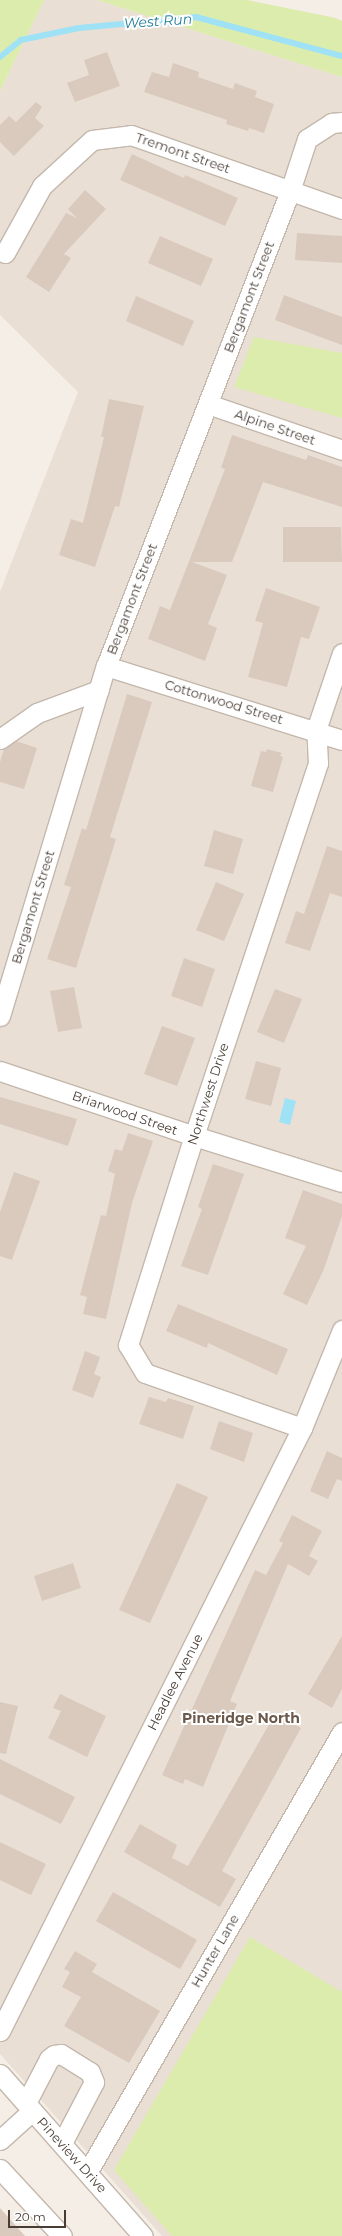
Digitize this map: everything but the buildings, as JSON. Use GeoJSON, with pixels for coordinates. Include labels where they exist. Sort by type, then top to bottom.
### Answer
{"type":"FeatureCollection","features":[{"type":"Feature","properties":{"kind":"street","name":"Bergamont Street"},"geometry":{"type":"LineString","coordinates":[[0,1016],[106,666],[290,191],[307,139],[332,123],[342,122]]}},
{"type":"Feature","properties":{"kind":"street","name":"Tremont Street"},"geometry":{"type":"LineString","coordinates":[[5,253],[42,186],[92,140],[131,135],[342,209]]}},
{"type":"Feature","properties":{"kind":"street","name":"Alpine Street"},"geometry":{"type":"LineString","coordinates":[[208,404],[342,450]]}},
{"type":"Feature","properties":{"kind":"street","name":"Northwest Drive"},"geometry":{"type":"LineString","coordinates":[[302,1428],[145,1373],[128,1345],[194,1136],[318,763],[316,730],[342,653]]}},
{"type":"Feature","properties":{"kind":"street","name":"Cottonwood Street"},"geometry":{"type":"LineString","coordinates":[[106,666],[316,730],[342,740]]}},
{"type":"Feature","properties":{"kind":"street"},"geometry":{"type":"LineString","coordinates":[[0,739],[37,713],[99,690]]}},
{"type":"Feature","properties":{"kind":"street","name":"Briarwood Street"},"geometry":{"type":"LineString","coordinates":[[0,1071],[194,1136],[342,1182]]}},
{"type":"Feature","properties":{"kind":"street","name":"Headlee Avenue"},"geometry":{"type":"LineString","coordinates":[[0,2031],[302,1428],[342,1330]]}},
{"type":"Feature","properties":{"kind":"street","name":"Hunter Lane"},"geometry":{"type":"LineString","coordinates":[[88,2171],[342,1732]]}},
{"type":"Feature","properties":{"kind":"street"},"geometry":{"type":"LineString","coordinates":[[0,2140],[29,2107],[49,2059],[54,2055],[61,2054],[90,2072],[94,2082],[62,2143]]}},
{"type":"Feature","properties":{"kind":"street","name":"Pineview Drive"},"geometry":{"type":"LineString","coordinates":[[0,2074],[88,2171],[143,2236]]}},
{"type":"Feature","properties":{"kind":"street"},"geometry":{"type":"LineString","coordinates":[[0,2168],[62,2236]]}},
{"type":"Feature","properties":{"kind":"shaded area"},"geometry":{"type":"Polygon","coordinates":[[[44,0],[97,0],[342,77],[342,2236],[162,2236],[0,2054],[0,592],[78,392],[0,315],[0,91],[44,0]]]}},
{"type":"Feature","properties":{"kind":"green space"},"geometry":{"type":"Polygon","coordinates":[[[0,0],[44,0],[0,91],[0,0]]]}},
{"type":"Feature","properties":{"kind":"green space"},"geometry":{"type":"Polygon","coordinates":[[[97,0],[247,0],[336,18],[342,21],[342,77],[97,0]]]}},
{"type":"Feature","properties":{"kind":"green space"},"geometry":{"type":"Polygon","coordinates":[[[254,337],[342,353],[342,418],[234,387],[254,337]]]}},
{"type":"Feature","properties":{"kind":"green space"},"geometry":{"type":"Polygon","coordinates":[[[250,1937],[342,1992],[342,2236],[172,2236],[114,2170],[250,1937]]]}},
{"type":"Feature","properties":{"kind":"water"},"geometry":{"type":"Polygon","coordinates":[[[285,1098],[296,1101],[290,1125],[279,1122],[285,1098]]]}},
{"type":"Feature","properties":{"kind":"waterway","name":"West Run"},"geometry":{"type":"LineString","coordinates":[[0,57],[21,40],[79,28],[196,17],[342,56]]}},
{"type":"Feature","properties":{"kind":"district","name":"Pineridge North"},"geometry":{"type":"Point","coordinates":[241,1718]}}]}
